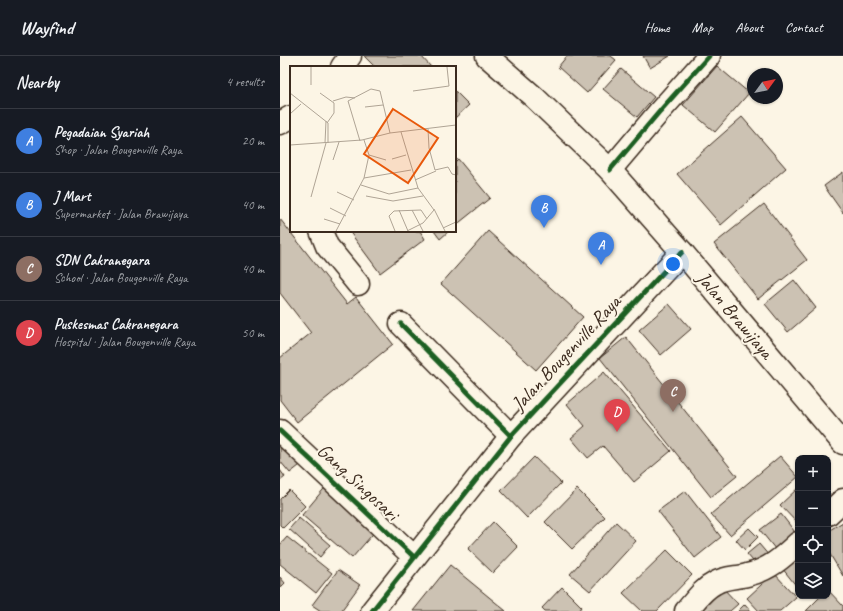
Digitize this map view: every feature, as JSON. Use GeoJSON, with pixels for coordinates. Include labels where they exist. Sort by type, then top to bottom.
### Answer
{"type":"FeatureCollection","features":[{"type":"Feature","properties":{"kind":"street"},"geometry":{"type":"LineString","coordinates":[[343,66],[350,56]]}},
{"type":"Feature","properties":{"kind":"street","name":"Jalan Brawijaya"},"geometry":{"type":"LineString","coordinates":[[487,56],[535,98],[610,170],[682,252],[843,443]]}},
{"type":"Feature","properties":{"kind":"street"},"geometry":{"type":"LineString","coordinates":[[610,170],[709,56]]}},
{"type":"Feature","properties":{"kind":"street"},"geometry":{"type":"LineString","coordinates":[[280,123],[290,118]]}},
{"type":"Feature","properties":{"kind":"street"},"geometry":{"type":"LineString","coordinates":[[321,232],[327,246],[358,284]]}},
{"type":"Feature","properties":{"kind":"street","name":"Jalan Bougenville Raya"},"geometry":{"type":"LineString","coordinates":[[372,611],[511,436],[682,252]]}},
{"type":"Feature","properties":{"kind":"street"},"geometry":{"type":"LineString","coordinates":[[401,324],[511,436]]}},
{"type":"Feature","properties":{"kind":"street","name":"Gang Singosari"},"geometry":{"type":"LineString","coordinates":[[280,431],[414,557]]}},
{"type":"Feature","properties":{"kind":"street"},"geometry":{"type":"LineString","coordinates":[[831,511],[843,500]]}},
{"type":"Feature","properties":{"kind":"street"},"geometry":{"type":"LineString","coordinates":[[686,611],[707,588],[714,583],[728,578],[747,575],[767,568],[795,546]]}},
{"type":"Feature","properties":{"kind":"building"},"geometry":{"type":"Polygon","coordinates":[[[364,56],[421,56],[430,66],[374,66],[364,56]]]}},
{"type":"Feature","properties":{"kind":"building"},"geometry":{"type":"Polygon","coordinates":[[[567,56],[611,56],[616,60],[587,93],[558,67],[567,56]]]}},
{"type":"Feature","properties":{"kind":"building"},"geometry":{"type":"Polygon","coordinates":[[[643,56],[670,56],[650,68],[643,56]]]}},
{"type":"Feature","properties":{"kind":"building"},"geometry":{"type":"Polygon","coordinates":[[[717,66],[747,91],[747,95],[715,132],[683,105],[717,66]]]}},
{"type":"Feature","properties":{"kind":"building"},"geometry":{"type":"Polygon","coordinates":[[[621,69],[654,97],[637,117],[603,89],[621,69]]]}},
{"type":"Feature","properties":{"kind":"building"},"geometry":{"type":"Polygon","coordinates":[[[456,92],[469,105],[456,117],[456,92]]]}},
{"type":"Feature","properties":{"kind":"building"},"geometry":{"type":"Polygon","coordinates":[[[742,117],[786,168],[721,225],[677,174],[742,117]]]}},
{"type":"Feature","properties":{"kind":"building"},"geometry":{"type":"Polygon","coordinates":[[[458,159],[490,198],[456,225],[456,161],[458,159]]]}},
{"type":"Feature","properties":{"kind":"building"},"geometry":{"type":"Polygon","coordinates":[[[843,172],[843,213],[824,186],[843,172]]]}},
{"type":"Feature","properties":{"kind":"building"},"geometry":{"type":"Polygon","coordinates":[[[764,204],[807,260],[758,299],[714,244],[764,204]]]}},
{"type":"Feature","properties":{"kind":"building"},"geometry":{"type":"Polygon","coordinates":[[[280,219],[347,304],[356,297],[393,344],[297,422],[280,400],[280,358],[311,333],[280,293],[280,219]]]}},
{"type":"Feature","properties":{"kind":"building"},"geometry":{"type":"Polygon","coordinates":[[[488,231],[583,317],[536,370],[441,284],[488,231]]]}},
{"type":"Feature","properties":{"kind":"building"},"geometry":{"type":"Polygon","coordinates":[[[350,232],[421,232],[425,239],[380,273],[350,232]]]}},
{"type":"Feature","properties":{"kind":"building"},"geometry":{"type":"Polygon","coordinates":[[[435,232],[448,232],[440,239],[435,232]]]}},
{"type":"Feature","properties":{"kind":"building"},"geometry":{"type":"Polygon","coordinates":[[[794,280],[816,308],[788,332],[765,304],[794,280]]]}},
{"type":"Feature","properties":{"kind":"building"},"geometry":{"type":"Polygon","coordinates":[[[669,304],[691,329],[661,355],[639,330],[669,304]]]}},
{"type":"Feature","properties":{"kind":"building"},"geometry":{"type":"Polygon","coordinates":[[[626,337],[737,476],[711,497],[600,358],[626,337]]]}},
{"type":"Feature","properties":{"kind":"building"},"geometry":{"type":"Polygon","coordinates":[[[604,372],[671,451],[634,482],[603,446],[588,458],[571,438],[585,426],[567,404],[604,372]]]}},
{"type":"Feature","properties":{"kind":"building"},"geometry":{"type":"Polygon","coordinates":[[[280,433],[304,462],[290,473],[280,461],[280,433]]]}},
{"type":"Feature","properties":{"kind":"building"},"geometry":{"type":"Polygon","coordinates":[[[780,456],[795,474],[795,480],[730,535],[711,514],[780,456]]]}},
{"type":"Feature","properties":{"kind":"building"},"geometry":{"type":"Polygon","coordinates":[[[534,457],[561,483],[527,518],[501,491],[534,457]]]}},
{"type":"Feature","properties":{"kind":"building"},"geometry":{"type":"Polygon","coordinates":[[[280,470],[285,477],[280,481],[280,470]]]}},
{"type":"Feature","properties":{"kind":"building"},"geometry":{"type":"Polygon","coordinates":[[[328,484],[378,528],[352,558],[302,515],[328,484]]]}},
{"type":"Feature","properties":{"kind":"building"},"geometry":{"type":"Polygon","coordinates":[[[577,489],[605,517],[572,549],[545,522],[577,489]]]}},
{"type":"Feature","properties":{"kind":"building"},"geometry":{"type":"Polygon","coordinates":[[[289,490],[305,506],[283,528],[280,525],[280,499],[289,490]]]}},
{"type":"Feature","properties":{"kind":"building"},"geometry":{"type":"Polygon","coordinates":[[[685,491],[721,537],[695,558],[658,511],[685,491]]]}},
{"type":"Feature","properties":{"kind":"building"},"geometry":{"type":"Polygon","coordinates":[[[795,491],[795,521],[780,505],[795,491]]]}},
{"type":"Feature","properties":{"kind":"building"},"geometry":{"type":"Polygon","coordinates":[[[781,514],[795,532],[795,539],[780,555],[760,530],[781,514]]]}},
{"type":"Feature","properties":{"kind":"building"},"geometry":{"type":"Polygon","coordinates":[[[299,518],[330,545],[320,557],[289,529],[299,518]]]}},
{"type":"Feature","properties":{"kind":"building"},"geometry":{"type":"Polygon","coordinates":[[[493,522],[518,547],[493,573],[468,549],[493,522]]]}},
{"type":"Feature","properties":{"kind":"building"},"geometry":{"type":"Polygon","coordinates":[[[616,522],[636,541],[590,591],[570,574],[616,522]]]}},
{"type":"Feature","properties":{"kind":"building"},"geometry":{"type":"Polygon","coordinates":[[[843,522],[843,576],[831,556],[831,529],[843,522]]]}},
{"type":"Feature","properties":{"kind":"building"},"geometry":{"type":"Polygon","coordinates":[[[749,528],[758,537],[745,550],[736,540],[749,528]]]}},
{"type":"Feature","properties":{"kind":"building"},"geometry":{"type":"Polygon","coordinates":[[[287,537],[332,573],[316,593],[280,564],[280,545],[287,537]]]}},
{"type":"Feature","properties":{"kind":"building"},"geometry":{"type":"Polygon","coordinates":[[[759,544],[770,557],[758,567],[747,554],[759,544]]]}},
{"type":"Feature","properties":{"kind":"building"},"geometry":{"type":"Polygon","coordinates":[[[667,550],[692,575],[657,611],[642,611],[623,593],[667,550]]]}},
{"type":"Feature","properties":{"kind":"building"},"geometry":{"type":"Polygon","coordinates":[[[795,557],[795,584],[782,568],[795,557]]]}},
{"type":"Feature","properties":{"kind":"building"},"geometry":{"type":"Polygon","coordinates":[[[450,565],[506,611],[413,611],[450,565]]]}},
{"type":"Feature","properties":{"kind":"building"},"geometry":{"type":"Polygon","coordinates":[[[338,570],[360,585],[341,611],[321,611],[312,605],[338,570]]]}},
{"type":"Feature","properties":{"kind":"building"},"geometry":{"type":"Polygon","coordinates":[[[774,573],[795,596],[795,598],[780,611],[759,611],[747,598],[774,573]]]}},
{"type":"Feature","properties":{"kind":"building"},"geometry":{"type":"Polygon","coordinates":[[[280,577],[285,583],[280,588],[280,577]]]}},
{"type":"Feature","properties":{"kind":"building"},"geometry":{"type":"Polygon","coordinates":[[[562,587],[582,607],[579,611],[545,611],[542,608],[562,587]]]}},
{"type":"Feature","properties":{"kind":"building"},"geometry":{"type":"Polygon","coordinates":[[[722,587],[738,604],[730,611],[696,611],[722,587]]]}},
{"type":"Feature","properties":{"kind":"building"},"geometry":{"type":"Polygon","coordinates":[[[831,593],[843,606],[843,611],[806,611],[818,599],[831,599],[831,593]]]}},
{"type":"Feature","properties":{"kind":"building"},"geometry":{"type":"Polygon","coordinates":[[[745,604],[751,611],[738,611],[745,604]]]}},
{"type":"Feature","properties":{"kind":"cycle path"},"geometry":{"type":"LineString","coordinates":[[610,170],[709,56]]}},
{"type":"Feature","properties":{"kind":"cycle path"},"geometry":{"type":"LineString","coordinates":[[372,611],[511,436],[682,252]]}},
{"type":"Feature","properties":{"kind":"cycle path"},"geometry":{"type":"LineString","coordinates":[[401,324],[511,436]]}},
{"type":"Feature","properties":{"kind":"cycle path"},"geometry":{"type":"LineString","coordinates":[[280,431],[414,557]]}},
{"type":"Feature","properties":{"kind":"place","name":"J Mart"},"geometry":{"type":"Point","coordinates":[544,228]}},
{"type":"Feature","properties":{"kind":"place","name":"Pegadaian Syariah"},"geometry":{"type":"Point","coordinates":[601,265]}},
{"type":"Feature","properties":{"kind":"place","name":"SDN Cakranegara"},"geometry":{"type":"Point","coordinates":[673,412]}},
{"type":"Feature","properties":{"kind":"place","name":"Puskesmas Cakranegara"},"geometry":{"type":"Point","coordinates":[617,432]}}]}
